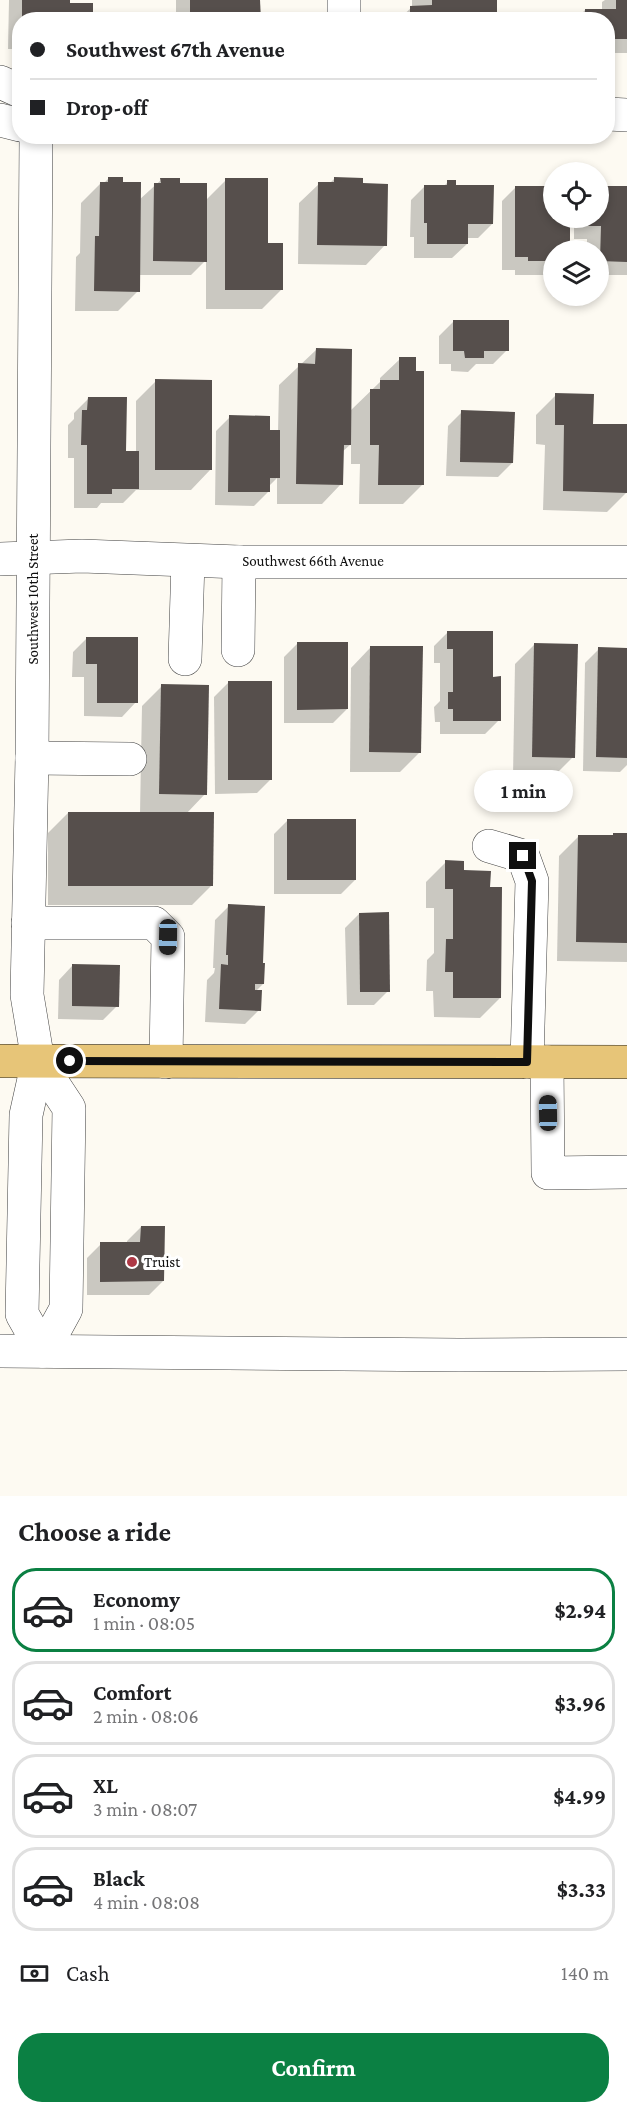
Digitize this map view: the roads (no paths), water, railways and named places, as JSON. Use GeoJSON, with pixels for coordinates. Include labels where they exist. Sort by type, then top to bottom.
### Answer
{"type":"FeatureCollection","features":[{"type":"Feature","properties":{"kind":"main road"},"geometry":{"type":"LineString","coordinates":[[0,1061],[627,1062]]}},
{"type":"Feature","properties":{"kind":"street","name":"Southwest 10th Street"},"geometry":{"type":"LineString","coordinates":[[36,144],[32,758],[27,995],[38,1061]]}},
{"type":"Feature","properties":{"kind":"street","name":"Southwest 66th Avenue"},"geometry":{"type":"LineString","coordinates":[[0,559],[82,556],[188,561],[627,561]]}},
{"type":"Feature","properties":{"kind":"street"},"geometry":{"type":"LineString","coordinates":[[185,659],[188,561]]}},
{"type":"Feature","properties":{"kind":"street"},"geometry":{"type":"LineString","coordinates":[[238,650],[239,561]]}},
{"type":"Feature","properties":{"kind":"street"},"geometry":{"type":"LineString","coordinates":[[32,758],[130,759]]}},
{"type":"Feature","properties":{"kind":"street"},"geometry":{"type":"LineString","coordinates":[[489,846],[523,856],[532,881],[537,1062],[548,1173],[627,1172]]}},
{"type":"Feature","properties":{"kind":"street"},"geometry":{"type":"LineString","coordinates":[[28,924],[154,923],[168,937],[166,1062]]}},
{"type":"Feature","properties":{"kind":"street"},"geometry":{"type":"LineString","coordinates":[[38,1061],[69,1108],[66,1309],[43,1351]]}},
{"type":"Feature","properties":{"kind":"street"},"geometry":{"type":"LineString","coordinates":[[38,1061],[26,1115],[22,1314],[43,1351]]}},
{"type":"Feature","properties":{"kind":"street"},"geometry":{"type":"LineString","coordinates":[[0,1351],[459,1355],[627,1354]]}},
{"type":"Feature","properties":{"kind":"place","name":"Truist"},"geometry":{"type":"Point","coordinates":[132,1262]}}]}
